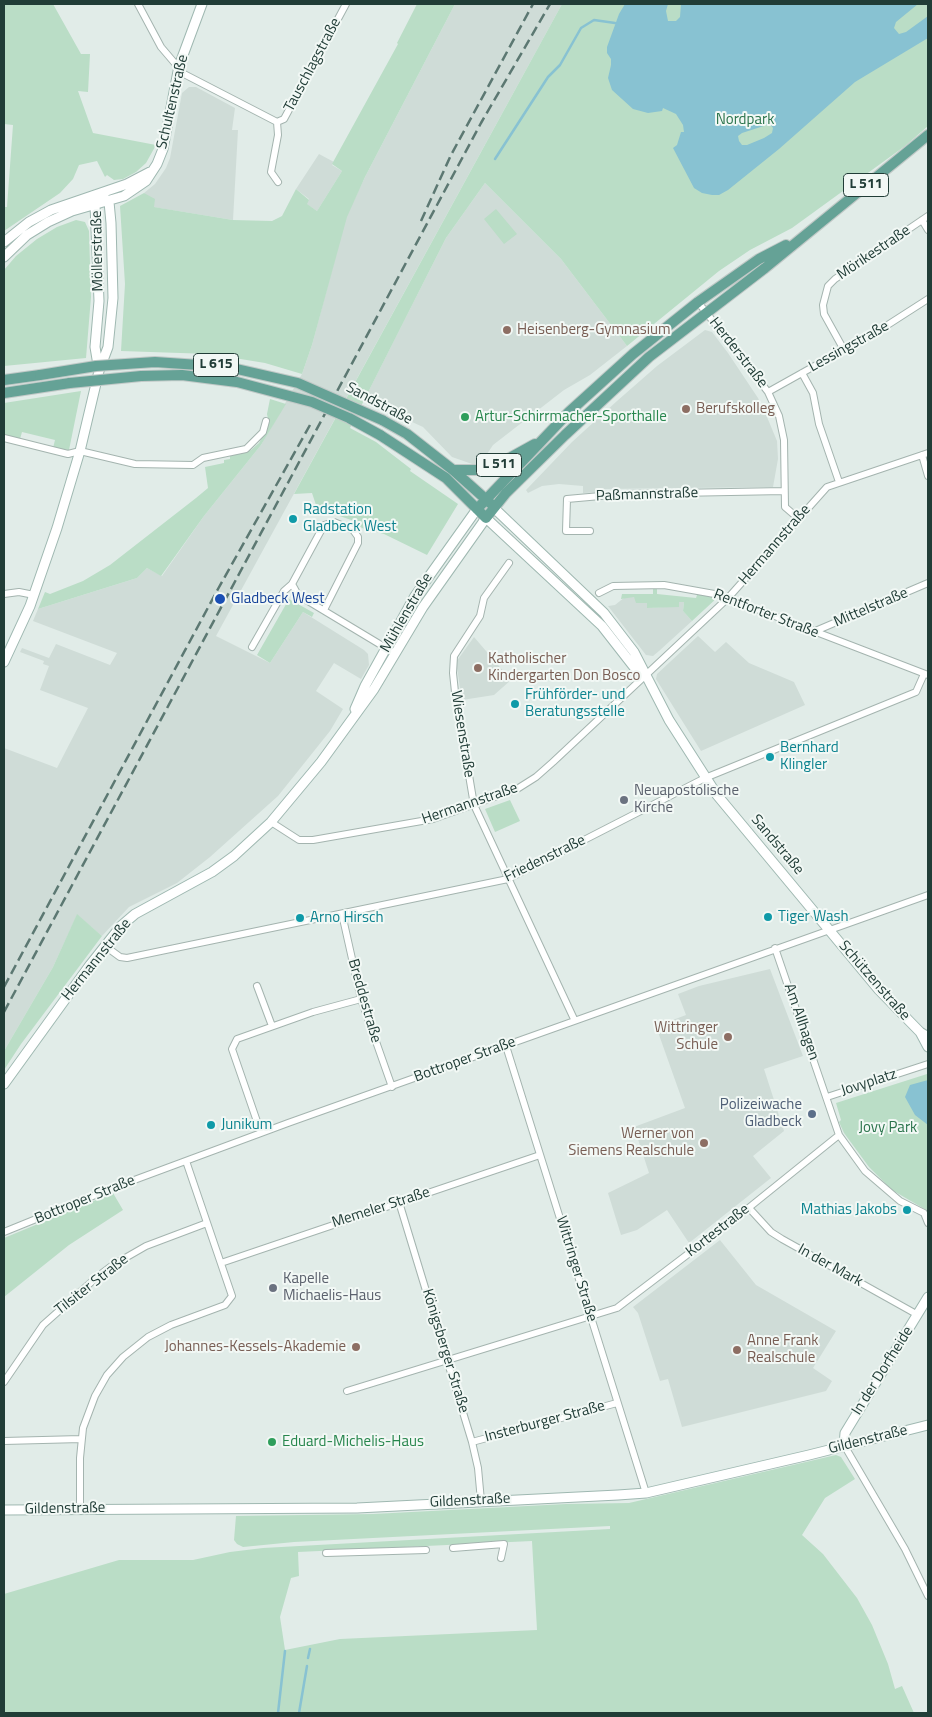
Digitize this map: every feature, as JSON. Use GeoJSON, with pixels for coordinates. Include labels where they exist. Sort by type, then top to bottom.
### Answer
{"type":"FeatureCollection","features":[{"type":"Feature","properties":{"kind":"main road","name":"Schultenstraße"},"geometry":{"type":"LineString","coordinates":[[4,257],[27,235],[48,222],[72,211],[109,202],[138,188],[146,181],[163,149],[179,66],[202,4]]}},
{"type":"Feature","properties":{"kind":"main road","name":"L 511"},"geometry":{"type":"LineString","coordinates":[[486,518],[565,435],[649,357],[928,135]]}},
{"type":"Feature","properties":{"kind":"main road"},"geometry":{"type":"LineString","coordinates":[[4,242],[29,222],[51,210],[134,182],[152,170]]}},
{"type":"Feature","properties":{"kind":"main road","name":"Möllerstraße"},"geometry":{"type":"LineString","coordinates":[[4,662],[34,595],[80,451],[108,347],[113,298],[109,202],[100,194],[95,205],[99,301],[95,347],[100,371]]}},
{"type":"Feature","properties":{"kind":"main road","name":"L 511"},"geometry":{"type":"LineString","coordinates":[[477,509],[540,442],[626,360],[698,302],[759,259],[804,235]]}},
{"type":"Feature","properties":{"kind":"main road","name":"Sandstraße"},"geometry":{"type":"LineString","coordinates":[[4,380],[96,366],[155,362],[228,367],[298,383],[382,420],[407,434],[486,499],[604,613],[634,652],[644,675],[705,778],[758,847],[829,929]]}},
{"type":"Feature","properties":{"kind":"main road","name":"Sandstraße"},"geometry":{"type":"LineString","coordinates":[[4,393],[70,383],[149,376],[182,376],[237,382],[312,402],[349,418],[380,435],[446,478],[602,626],[634,667],[644,675]]}},
{"type":"Feature","properties":{"kind":"main road","name":"L 511"},"geometry":{"type":"LineString","coordinates":[[453,470],[488,470],[540,442]]}},
{"type":"Feature","properties":{"kind":"main road","name":"Mühlenstraße"},"geometry":{"type":"LineString","coordinates":[[348,723],[386,648],[436,563],[477,509]]}},
{"type":"Feature","properties":{"kind":"main road","name":"Mühlenstraße"},"geometry":{"type":"LineString","coordinates":[[271,822],[321,762],[396,654],[428,599],[486,518]]}},
{"type":"Feature","properties":{"kind":"main road","name":"Hermannstraße"},"geometry":{"type":"LineString","coordinates":[[4,1084],[121,926],[135,914],[212,872],[234,856],[271,822]]}},
{"type":"Feature","properties":{"kind":"main road","name":"Schützenstraße"},"geometry":{"type":"LineString","coordinates":[[829,929],[879,990],[924,1035],[928,1047]]}},
{"type":"Feature","properties":{"kind":"main road","name":"In der Dorfheide"},"geometry":{"type":"LineString","coordinates":[[844,1445],[845,1433],[928,1298]]}},
{"type":"Feature","properties":{"kind":"main road","name":"Gildenstraße"},"geometry":{"type":"LineString","coordinates":[[4,1510],[357,1508],[646,1493],[928,1425]]}},
{"type":"Feature","properties":{"kind":"street"},"geometry":{"type":"LineString","coordinates":[[138,4],[161,47],[184,74],[277,122],[278,136],[271,172],[278,182]]}},
{"type":"Feature","properties":{"kind":"street","name":"Tauschlagstraße"},"geometry":{"type":"LineString","coordinates":[[277,122],[284,119],[346,4]]}},
{"type":"Feature","properties":{"kind":"street","name":"Mörikestraße"},"geometry":{"type":"LineString","coordinates":[[844,350],[824,314],[824,296],[828,286],[835,279],[928,216]]}},
{"type":"Feature","properties":{"kind":"street"},"geometry":{"type":"LineString","coordinates":[[922,220],[928,230]]}},
{"type":"Feature","properties":{"kind":"street","name":"Lessingstraße"},"geometry":{"type":"LineString","coordinates":[[768,392],[844,350],[928,299]]}},
{"type":"Feature","properties":{"kind":"street","name":"Herderstraße"},"geometry":{"type":"LineString","coordinates":[[698,302],[768,392],[779,416],[784,440],[785,507],[798,518]]}},
{"type":"Feature","properties":{"kind":"street"},"geometry":{"type":"LineString","coordinates":[[802,374],[813,393],[819,424],[839,482]]}},
{"type":"Feature","properties":{"kind":"street"},"geometry":{"type":"LineString","coordinates":[[4,438],[68,454],[80,451],[141,464],[193,464],[203,458],[246,449],[263,432],[266,421]]}},
{"type":"Feature","properties":{"kind":"street"},"geometry":{"type":"LineString","coordinates":[[925,454],[928,476]]}},
{"type":"Feature","properties":{"kind":"street","name":"Hermannstraße"},"geometry":{"type":"LineString","coordinates":[[271,822],[299,840],[313,840],[433,819],[517,789],[536,777],[728,598],[827,487],[925,454]]}},
{"type":"Feature","properties":{"kind":"street","name":"Paßmannstraße"},"geometry":{"type":"LineString","coordinates":[[590,531],[566,531],[567,498],[624,494],[784,491]]}},
{"type":"Feature","properties":{"kind":"street"},"geometry":{"type":"LineString","coordinates":[[252,646],[284,591],[292,584],[324,525],[334,522],[353,530],[358,537],[358,543],[324,610]]}},
{"type":"Feature","properties":{"kind":"street","name":"Wiesenstraße"},"geometry":{"type":"LineString","coordinates":[[509,563],[484,598],[480,616],[454,656],[452,673],[474,805],[574,1020]]}},
{"type":"Feature","properties":{"kind":"street","name":"Mittelstraße"},"geometry":{"type":"LineString","coordinates":[[813,632],[928,583]]}},
{"type":"Feature","properties":{"kind":"street"},"geometry":{"type":"LineString","coordinates":[[292,584],[298,595],[396,654]]}},
{"type":"Feature","properties":{"kind":"street","name":"Rentforter Straße"},"geometry":{"type":"LineString","coordinates":[[599,593],[613,586],[664,585],[698,590],[728,598],[926,675]]}},
{"type":"Feature","properties":{"kind":"street"},"geometry":{"type":"LineString","coordinates":[[4,594],[19,592],[34,595]]}},
{"type":"Feature","properties":{"kind":"street","name":"Friedenstraße"},"geometry":{"type":"LineString","coordinates":[[105,946],[120,957],[127,958],[508,879],[705,778],[916,692],[926,675]]}},
{"type":"Feature","properties":{"kind":"street","name":"Bottroper Straße"},"geometry":{"type":"LineString","coordinates":[[4,1232],[261,1133],[775,948],[928,895]]}},
{"type":"Feature","properties":{"kind":"street","name":"Breddestraße"},"geometry":{"type":"LineString","coordinates":[[342,914],[361,999],[392,1087]]}},
{"type":"Feature","properties":{"kind":"street","name":"Am Allhagen"},"geometry":{"type":"LineString","coordinates":[[775,948],[827,1097]]}},
{"type":"Feature","properties":{"kind":"street"},"geometry":{"type":"LineString","coordinates":[[257,986],[272,1026]]}},
{"type":"Feature","properties":{"kind":"street"},"geometry":{"type":"LineString","coordinates":[[261,1133],[232,1050],[237,1039],[272,1026],[361,999]]}},
{"type":"Feature","properties":{"kind":"street","name":"Wittringer Straße"},"geometry":{"type":"LineString","coordinates":[[506,1046],[646,1493]]}},
{"type":"Feature","properties":{"kind":"street","name":"Jovyplatz"},"geometry":{"type":"LineString","coordinates":[[928,1064],[827,1097],[839,1135],[865,1171],[900,1201],[924,1214],[928,1224]]}},
{"type":"Feature","properties":{"kind":"street","name":"Kortestraße"},"geometry":{"type":"LineString","coordinates":[[347,1391],[612,1310],[628,1301],[749,1208],[839,1135]]}},
{"type":"Feature","properties":{"kind":"street","name":"Memeler Straße"},"geometry":{"type":"LineString","coordinates":[[221,1263],[540,1155]]}},
{"type":"Feature","properties":{"kind":"street"},"geometry":{"type":"LineString","coordinates":[[80,1509],[81,1439],[86,1418],[95,1396],[107,1375],[123,1357],[159,1330],[229,1302],[232,1291],[186,1161]]}},
{"type":"Feature","properties":{"kind":"street","name":"Königsberger Straße"},"geometry":{"type":"LineString","coordinates":[[399,1202],[472,1442],[478,1468],[481,1501]]}},
{"type":"Feature","properties":{"kind":"street","name":"In der Mark"},"geometry":{"type":"LineString","coordinates":[[749,1208],[771,1232],[782,1239],[918,1315]]}},
{"type":"Feature","properties":{"kind":"street","name":"Tilsiter Straße"},"geometry":{"type":"LineString","coordinates":[[4,1382],[43,1325],[97,1277],[125,1257],[146,1246],[207,1224]]}},
{"type":"Feature","properties":{"kind":"street","name":"Insterburger Straße"},"geometry":{"type":"LineString","coordinates":[[472,1442],[617,1403]]}},
{"type":"Feature","properties":{"kind":"street"},"geometry":{"type":"LineString","coordinates":[[4,1441],[81,1439]]}},
{"type":"Feature","properties":{"kind":"street"},"geometry":{"type":"LineString","coordinates":[[844,1445],[905,1549],[928,1596]]}},
{"type":"Feature","properties":{"kind":"street"},"geometry":{"type":"LineString","coordinates":[[453,1548],[504,1544],[501,1558]]}},
{"type":"Feature","properties":{"kind":"street"},"geometry":{"type":"LineString","coordinates":[[326,1554],[426,1550]]}},
{"type":"Feature","properties":{"kind":"shaded area"},"geometry":{"type":"Polygon","coordinates":[[[455,4],[562,4],[216,636],[270,663],[303,612],[364,650],[368,654],[369,665],[361,679],[334,663],[316,691],[343,709],[330,731],[278,796],[210,857],[177,883],[129,907],[102,936],[77,915],[53,967],[4,1051],[4,748],[57,768],[88,708],[40,690],[49,666],[43,664],[44,661],[20,652],[22,648],[49,658],[56,644],[110,665],[117,653],[33,621],[38,609],[137,578],[147,568],[162,576],[204,516],[261,445],[302,374],[312,345],[346,217],[455,4]]]}},
{"type":"Feature","properties":{"kind":"shaded area"},"geometry":{"type":"Polygon","coordinates":[[[189,87],[196,87],[235,108],[232,130],[238,130],[233,220],[153,207],[144,193],[155,184],[166,168],[170,158],[182,93],[189,87]]]}},
{"type":"Feature","properties":{"kind":"shaded area"},"geometry":{"type":"Polygon","coordinates":[[[319,154],[334,162],[332,165],[342,171],[317,211],[306,204],[309,199],[296,189],[319,154]]]}},
{"type":"Feature","properties":{"kind":"shaded area","name":"Heisenberg-Gymnasium"},"geometry":{"type":"Polygon","coordinates":[[[485,183],[561,259],[627,346],[590,375],[564,390],[493,445],[481,463],[475,465],[452,457],[423,427],[364,400],[446,238],[485,183]]]}},
{"type":"Feature","properties":{"kind":"shaded area","name":"Berufskolleg"},"geometry":{"type":"Polygon","coordinates":[[[705,330],[712,332],[728,353],[758,398],[767,417],[777,441],[778,459],[773,487],[605,489],[605,492],[583,493],[583,486],[559,484],[542,486],[528,493],[526,490],[572,442],[657,366],[705,330]]]}},
{"type":"Feature","properties":{"kind":"shaded area"},"geometry":{"type":"Polygon","coordinates":[[[625,597],[634,597],[647,603],[648,608],[679,606],[679,602],[684,602],[683,611],[692,621],[653,656],[646,655],[608,606],[615,605],[625,597]]]}},
{"type":"Feature","properties":{"kind":"shaded area"},"geometry":{"type":"Polygon","coordinates":[[[698,636],[715,652],[726,642],[749,663],[794,682],[805,705],[701,751],[656,679],[657,674],[698,636]]]}},
{"type":"Feature","properties":{"kind":"shaded area","name":"Katholischer Kindergarten Don Bosco"},"geometry":{"type":"Polygon","coordinates":[[[474,637],[511,680],[494,695],[462,700],[456,662],[474,637]]]}},
{"type":"Feature","properties":{"kind":"shaded area"},"geometry":{"type":"Polygon","coordinates":[[[770,969],[803,1056],[764,1069],[784,1131],[753,1156],[771,1178],[689,1243],[667,1210],[637,1230],[621,1235],[608,1193],[649,1173],[634,1127],[685,1108],[658,1032],[672,1025],[670,1021],[686,1015],[678,994],[699,986],[770,969]]]}},
{"type":"Feature","properties":{"kind":"shaded area","name":"Anne Frank Realschule"},"geometry":{"type":"Polygon","coordinates":[[[720,1240],[756,1285],[836,1331],[813,1368],[832,1381],[826,1391],[682,1427],[668,1379],[660,1381],[638,1313],[633,1307],[720,1240]]]}},
{"type":"Feature","properties":{"kind":"green space"},"geometry":{"type":"Polygon","coordinates":[[[4,4],[53,4],[81,54],[90,54],[88,92],[78,91],[93,133],[156,145],[146,163],[136,172],[123,179],[114,180],[107,175],[105,177],[97,161],[79,165],[73,179],[60,193],[4,231],[4,207],[7,207],[13,125],[4,124],[4,4]]]}},
{"type":"Feature","properties":{"kind":"green space"},"geometry":{"type":"Polygon","coordinates":[[[417,4],[455,4],[365,177],[347,217],[312,345],[302,374],[265,363],[210,354],[121,351],[125,284],[120,206],[144,193],[155,199],[154,207],[233,220],[272,221],[282,216],[296,189],[309,200],[307,204],[317,211],[342,171],[332,164],[398,44],[417,4]]]}},
{"type":"Feature","properties":{"kind":"green space","name":"Nordpark"},"geometry":{"type":"Polygon","coordinates":[[[562,4],[928,4],[928,126],[905,146],[792,228],[750,250],[719,271],[627,346],[561,259],[485,183],[446,238],[350,428],[376,442],[411,469],[410,471],[458,504],[427,555],[384,534],[362,528],[354,521],[317,508],[312,493],[294,494],[562,4]]]}},
{"type":"Feature","properties":{"kind":"green space"},"geometry":{"type":"Polygon","coordinates":[[[496,209],[517,234],[504,244],[484,219],[496,209]]]}},
{"type":"Feature","properties":{"kind":"green space"},"geometry":{"type":"Polygon","coordinates":[[[76,220],[85,222],[89,231],[91,297],[86,358],[4,366],[4,270],[16,256],[37,239],[57,227],[76,220]]]}},
{"type":"Feature","properties":{"kind":"green space"},"geometry":{"type":"Polygon","coordinates":[[[81,391],[69,450],[53,448],[55,440],[22,432],[20,439],[4,435],[4,403],[81,391]]]}},
{"type":"Feature","properties":{"kind":"green space"},"geometry":{"type":"Polygon","coordinates":[[[270,399],[286,404],[261,445],[204,516],[161,576],[147,568],[137,578],[38,609],[45,592],[50,594],[83,581],[110,565],[208,488],[205,467],[224,463],[224,460],[230,459],[230,456],[251,450],[259,443],[269,424],[267,414],[270,399]]]}},
{"type":"Feature","properties":{"kind":"green space"},"geometry":{"type":"Polygon","coordinates":[[[653,588],[657,588],[657,594],[696,598],[698,592],[718,597],[692,621],[683,611],[684,602],[679,602],[679,607],[647,608],[647,603],[636,603],[634,597],[621,599],[622,594],[653,594],[653,588]]]}},
{"type":"Feature","properties":{"kind":"green space"},"geometry":{"type":"Polygon","coordinates":[[[289,599],[314,613],[312,617],[303,612],[270,663],[257,655],[289,599]]]}},
{"type":"Feature","properties":{"kind":"green space"},"geometry":{"type":"Polygon","coordinates":[[[510,800],[520,821],[495,832],[485,809],[510,800]]]}},
{"type":"Feature","properties":{"kind":"green space"},"geometry":{"type":"Polygon","coordinates":[[[77,914],[102,936],[21,1044],[4,1070],[4,1051],[53,967],[77,914]]]}},
{"type":"Feature","properties":{"kind":"green space","name":"Jovy Park"},"geometry":{"type":"Polygon","coordinates":[[[927,1074],[928,1211],[892,1190],[869,1167],[844,1133],[839,1122],[841,1120],[836,1103],[927,1074]]]}},
{"type":"Feature","properties":{"kind":"green space"},"geometry":{"type":"Polygon","coordinates":[[[113,1193],[123,1210],[69,1245],[4,1297],[4,1238],[113,1193]]]}},
{"type":"Feature","properties":{"kind":"green space"},"geometry":{"type":"Polygon","coordinates":[[[836,1455],[841,1457],[855,1479],[825,1498],[802,1535],[823,1554],[857,1598],[872,1625],[888,1664],[895,1689],[902,1686],[914,1713],[4,1713],[4,1594],[119,1560],[193,1560],[230,1552],[263,1548],[610,1529],[610,1526],[294,1542],[243,1547],[234,1540],[236,1516],[373,1514],[566,1504],[629,1503],[836,1455]],[[532,1541],[298,1552],[299,1576],[291,1578],[280,1617],[285,1650],[340,1639],[537,1630],[532,1541]]]}},
{"type":"Feature","properties":{"kind":"water"},"geometry":{"type":"Polygon","coordinates":[[[625,4],[668,4],[666,11],[668,21],[676,21],[680,17],[681,4],[918,4],[896,22],[894,28],[899,34],[906,32],[928,16],[928,38],[855,82],[779,149],[728,190],[719,195],[712,195],[702,193],[694,188],[673,148],[677,145],[681,132],[684,132],[683,125],[676,114],[663,108],[662,111],[648,113],[633,109],[612,90],[608,78],[611,59],[607,53],[607,47],[619,14],[625,4]],[[770,124],[742,133],[738,136],[739,141],[742,145],[747,145],[772,133],[773,128],[770,124]]]}},
{"type":"Feature","properties":{"kind":"water"},"geometry":{"type":"Polygon","coordinates":[[[928,1080],[928,1125],[915,1115],[905,1097],[910,1085],[928,1080]]]}},
{"type":"Feature","properties":{"kind":"waterway"},"geometry":{"type":"LineString","coordinates":[[495,159],[548,77],[560,65],[581,28],[594,20],[615,23]]}},
{"type":"Feature","properties":{"kind":"waterway"},"geometry":{"type":"LineString","coordinates":[[308,1658],[310,1649]]}},
{"type":"Feature","properties":{"kind":"waterway"},"geometry":{"type":"LineString","coordinates":[[278,1713],[285,1651]]}},
{"type":"Feature","properties":{"kind":"waterway"},"geometry":{"type":"LineString","coordinates":[[299,1713],[307,1666]]}},
{"type":"Feature","properties":{"kind":"railway"},"geometry":{"type":"LineString","coordinates":[[421,221],[451,155],[533,4]]}},
{"type":"Feature","properties":{"kind":"railway"},"geometry":{"type":"LineString","coordinates":[[4,1012],[481,123],[550,4]]}},
{"type":"Feature","properties":{"kind":"railway"},"geometry":{"type":"LineString","coordinates":[[4,987],[218,589],[310,425]]}},
{"type":"Feature","properties":{"kind":"place","name":"Heisenberg-Gymnasium"},"geometry":{"type":"Point","coordinates":[507,330]}},
{"type":"Feature","properties":{"kind":"place","name":"Berufskolleg"},"geometry":{"type":"Point","coordinates":[686,409]}},
{"type":"Feature","properties":{"kind":"place","name":"Artur-Schirrmacher-Sporthalle"},"geometry":{"type":"Point","coordinates":[465,417]}},
{"type":"Feature","properties":{"kind":"place","name":"Radstation Gladbeck West"},"geometry":{"type":"Point","coordinates":[293,519]}},
{"type":"Feature","properties":{"kind":"place","name":"Gladbeck West"},"geometry":{"type":"Point","coordinates":[220,599]}},
{"type":"Feature","properties":{"kind":"place","name":"Katholischer Kindergarten Don Bosco"},"geometry":{"type":"Point","coordinates":[478,668]}},
{"type":"Feature","properties":{"kind":"place","name":"Frühförder- und Beratungsstelle"},"geometry":{"type":"Point","coordinates":[515,704]}},
{"type":"Feature","properties":{"kind":"place","name":"Bernhard Klingler"},"geometry":{"type":"Point","coordinates":[770,757]}},
{"type":"Feature","properties":{"kind":"place","name":"Neuapostolische Kirche"},"geometry":{"type":"Point","coordinates":[624,800]}},
{"type":"Feature","properties":{"kind":"place","name":"Tiger Wash"},"geometry":{"type":"Point","coordinates":[768,917]}},
{"type":"Feature","properties":{"kind":"place","name":"Arno Hirsch"},"geometry":{"type":"Point","coordinates":[300,918]}},
{"type":"Feature","properties":{"kind":"place","name":"Wittringer Schule"},"geometry":{"type":"Point","coordinates":[728,1037]}},
{"type":"Feature","properties":{"kind":"place","name":"Polizeiwache Gladbeck"},"geometry":{"type":"Point","coordinates":[812,1114]}},
{"type":"Feature","properties":{"kind":"place","name":"Junikum"},"geometry":{"type":"Point","coordinates":[211,1125]}},
{"type":"Feature","properties":{"kind":"place","name":"Werner von Siemens Realschule"},"geometry":{"type":"Point","coordinates":[704,1143]}},
{"type":"Feature","properties":{"kind":"place","name":"Mathias Jakobs"},"geometry":{"type":"Point","coordinates":[907,1210]}},
{"type":"Feature","properties":{"kind":"place","name":"Kapelle Michaelis-Haus"},"geometry":{"type":"Point","coordinates":[273,1288]}},
{"type":"Feature","properties":{"kind":"place","name":"Johannes-Kessels-Akademie"},"geometry":{"type":"Point","coordinates":[356,1347]}},
{"type":"Feature","properties":{"kind":"place","name":"Anne Frank Realschule"},"geometry":{"type":"Point","coordinates":[737,1350]}},
{"type":"Feature","properties":{"kind":"place","name":"Eduard-Michelis-Haus"},"geometry":{"type":"Point","coordinates":[272,1442]}}]}
